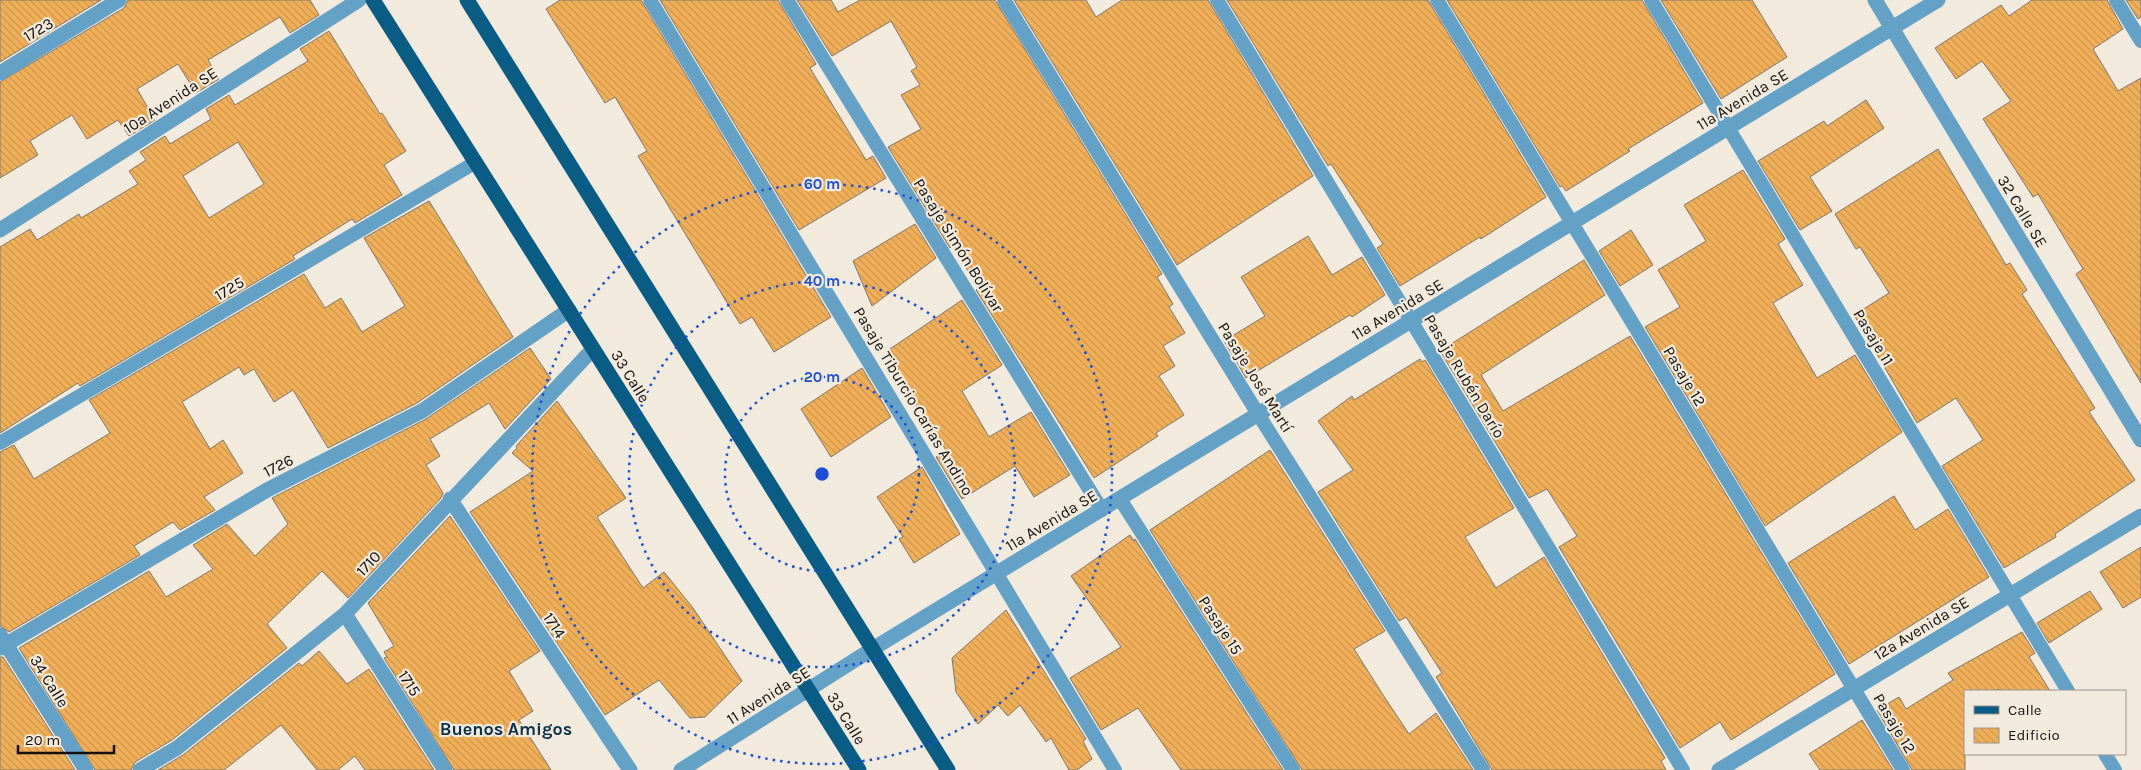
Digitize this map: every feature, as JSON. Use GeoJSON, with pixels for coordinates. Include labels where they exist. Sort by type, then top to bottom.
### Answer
{"type":"FeatureCollection","features":[{"type":"Feature","properties":{"kind":"main road","name":"33 Calle"},"geometry":{"type":"LineString","coordinates":[[373,0],[859,770]]}},
{"type":"Feature","properties":{"kind":"main road"},"geometry":{"type":"LineString","coordinates":[[467,0],[874,648],[948,770]]}},
{"type":"Feature","properties":{"kind":"street","name":"1723"},"geometry":{"type":"LineString","coordinates":[[0,73],[119,0]]}},
{"type":"Feature","properties":{"kind":"street","name":"10a Avenida SE"},"geometry":{"type":"LineString","coordinates":[[0,230],[359,0]]}},
{"type":"Feature","properties":{"kind":"street","name":"32 Calle SE"},"geometry":{"type":"LineString","coordinates":[[1875,0],[2141,440]]}},
{"type":"Feature","properties":{"kind":"street","name":"11a Avenida SE"},"geometry":{"type":"LineString","coordinates":[[874,648],[1938,0]]}},
{"type":"Feature","properties":{"kind":"street","name":"1726"},"geometry":{"type":"LineString","coordinates":[[2,643],[267,490],[422,411],[569,310]]}},
{"type":"Feature","properties":{"kind":"street","name":"1710"},"geometry":{"type":"LineString","coordinates":[[140,770],[177,748],[344,614],[593,349]]}},
{"type":"Feature","properties":{"kind":"street","name":"1714"},"geometry":{"type":"LineString","coordinates":[[450,499],[630,770]]}},
{"type":"Feature","properties":{"kind":"street","name":"12a Avenida SE"},"geometry":{"type":"LineString","coordinates":[[1718,770],[2141,516]]}},
{"type":"Feature","properties":{"kind":"street","name":"1715"},"geometry":{"type":"LineString","coordinates":[[344,614],[445,770]]}},
{"type":"Feature","properties":{"kind":"street","name":"34 Calle"},"geometry":{"type":"LineString","coordinates":[[2,643],[86,770]]}},
{"type":"Feature","properties":{"kind":"street","name":"11 Avenida SE"},"geometry":{"type":"LineString","coordinates":[[681,770],[874,648]]}},
{"type":"Feature","properties":{"kind":"lane","name":"Pasaje Tiburcio Carías Andino"},"geometry":{"type":"LineString","coordinates":[[650,0],[998,573],[1115,770]]}},
{"type":"Feature","properties":{"kind":"lane","name":"Pasaje Simón Bolívar"},"geometry":{"type":"LineString","coordinates":[[787,0],[1102,510]]}},
{"type":"Feature","properties":{"kind":"lane","name":"Pasaje José Martí"},"geometry":{"type":"LineString","coordinates":[[1004,0],[1258,414],[1483,770]]}},
{"type":"Feature","properties":{"kind":"lane","name":"Pasaje Rubén Darío"},"geometry":{"type":"LineString","coordinates":[[1217,0],[1683,770]]}},
{"type":"Feature","properties":{"kind":"lane","name":"Pasaje 12"},"geometry":{"type":"LineString","coordinates":[[1438,0],[1903,770]]}},
{"type":"Feature","properties":{"kind":"lane","name":"Pasaje 11"},"geometry":{"type":"LineString","coordinates":[[1651,0],[2067,690]]}},
{"type":"Feature","properties":{"kind":"lane"},"geometry":{"type":"LineString","coordinates":[[2116,0],[2141,41]]}},
{"type":"Feature","properties":{"kind":"lane","name":"1725"},"geometry":{"type":"LineString","coordinates":[[0,443],[476,162]]}},
{"type":"Feature","properties":{"kind":"lane","name":"Pasaje 15"},"geometry":{"type":"LineString","coordinates":[[1120,499],[1292,770]]}},
{"type":"Feature","properties":{"kind":"lane"},"geometry":{"type":"LineString","coordinates":[[2106,755],[2115,770]]}},
{"type":"Feature","properties":{"kind":"building"},"geometry":{"type":"Polygon","coordinates":[[[0,0],[101,0],[0,62],[0,0]]]}},
{"type":"Feature","properties":{"kind":"building"},"geometry":{"type":"Polygon","coordinates":[[[128,0],[310,0],[319,15],[290,33],[280,17],[208,60],[219,79],[196,93],[178,64],[137,89],[155,120],[129,136],[118,120],[87,139],[72,115],[30,141],[38,155],[0,178],[0,82],[124,8],[128,0]]]}},
{"type":"Feature","properties":{"kind":"building"},"geometry":{"type":"Polygon","coordinates":[[[560,0],[641,0],[831,317],[774,352],[752,317],[740,324],[638,156],[647,151],[615,97],[605,103],[546,9],[560,0]]]}},
{"type":"Feature","properties":{"kind":"building"},"geometry":{"type":"Polygon","coordinates":[[[660,0],[778,0],[816,64],[810,68],[866,160],[873,156],[886,178],[799,230],[660,0]]]}},
{"type":"Feature","properties":{"kind":"building"},"geometry":{"type":"Polygon","coordinates":[[[797,0],[831,0],[838,12],[860,0],[995,0],[1162,274],[1157,277],[1173,304],[1169,307],[1185,333],[1163,346],[1175,366],[1159,376],[1184,415],[1156,433],[1158,436],[1094,478],[976,290],[979,288],[952,246],[950,248],[888,147],[921,129],[901,95],[920,85],[911,71],[917,67],[891,21],[832,56],[797,0]]]}},
{"type":"Feature","properties":{"kind":"building"},"geometry":{"type":"Polygon","coordinates":[[[1014,0],[1086,0],[1096,17],[1122,0],[1208,0],[1313,176],[1177,265],[1014,0]]]}},
{"type":"Feature","properties":{"kind":"building"},"geometry":{"type":"Polygon","coordinates":[[[1227,0],[1428,0],[1546,197],[1481,239],[1480,237],[1400,286],[1377,248],[1383,244],[1331,164],[1328,166],[1227,0]]]}},
{"type":"Feature","properties":{"kind":"building"},"geometry":{"type":"Polygon","coordinates":[[[1447,0],[1642,0],[1703,103],[1628,149],[1630,151],[1566,191],[1562,186],[1560,187],[1447,0]]]}},
{"type":"Feature","properties":{"kind":"building"},"geometry":{"type":"Polygon","coordinates":[[[1661,0],[1752,0],[1787,57],[1721,99],[1661,0]]]}},
{"type":"Feature","properties":{"kind":"building"},"geometry":{"type":"Polygon","coordinates":[[[2032,0],[2107,0],[2123,29],[2093,49],[2118,91],[2141,78],[2141,383],[2076,274],[2083,269],[2038,194],[2033,197],[1983,119],[2011,101],[1982,61],[1956,79],[1935,48],[2001,5],[2009,16],[2032,0]]]}},
{"type":"Feature","properties":{"kind":"building"},"geometry":{"type":"Polygon","coordinates":[[[2126,0],[2141,0],[2141,17],[2138,19],[2126,0]]]}},
{"type":"Feature","properties":{"kind":"building"},"geometry":{"type":"Polygon","coordinates":[[[329,31],[380,114],[382,113],[406,151],[384,165],[402,195],[355,223],[352,219],[293,256],[295,259],[80,386],[78,383],[0,433],[0,247],[30,229],[37,240],[79,214],[81,218],[138,184],[129,171],[146,160],[140,152],[165,136],[170,144],[211,119],[206,109],[229,95],[235,105],[308,61],[300,49],[329,31]],[[238,142],[183,176],[209,218],[264,184],[238,142]]]}},
{"type":"Feature","properties":{"kind":"building"},"geometry":{"type":"Polygon","coordinates":[[[1866,100],[1884,128],[1810,177],[1832,211],[1800,230],[1758,161],[1824,121],[1827,126],[1866,100]]]}},
{"type":"Feature","properties":{"kind":"building"},"geometry":{"type":"Polygon","coordinates":[[[1938,149],[2006,265],[2010,263],[2027,290],[2022,294],[2095,408],[2089,412],[2135,480],[2055,534],[2056,537],[2004,568],[1942,466],[1983,440],[1956,398],[1917,423],[1854,315],[1889,293],[1860,247],[1856,249],[1835,214],[1938,149]]]}},
{"type":"Feature","properties":{"kind":"building"},"geometry":{"type":"Polygon","coordinates":[[[1743,170],[1785,239],[1778,244],[1803,285],[1773,303],[1817,378],[1855,355],[1902,432],[1765,526],[1645,327],[1680,307],[1658,270],[1706,241],[1684,205],[1743,170]]]}},
{"type":"Feature","properties":{"kind":"building"},"geometry":{"type":"Polygon","coordinates":[[[429,201],[513,337],[417,403],[328,448],[293,390],[274,402],[254,369],[244,375],[239,367],[182,402],[210,449],[223,440],[243,473],[204,497],[215,510],[180,530],[173,522],[134,546],[140,555],[9,632],[0,626],[0,452],[14,445],[34,479],[110,433],[89,400],[304,274],[325,308],[341,298],[362,332],[405,306],[364,238],[429,201]]]}},
{"type":"Feature","properties":{"kind":"building"},"geometry":{"type":"Polygon","coordinates":[[[915,224],[936,258],[872,306],[853,261],[915,224]]]}},
{"type":"Feature","properties":{"kind":"building"},"geometry":{"type":"Polygon","coordinates":[[[1631,230],[1653,265],[1620,286],[1599,251],[1631,230]]]}},
{"type":"Feature","properties":{"kind":"building"},"geometry":{"type":"Polygon","coordinates":[[[1308,236],[1332,275],[1362,257],[1385,295],[1352,317],[1350,315],[1246,378],[1224,341],[1265,316],[1241,277],[1308,236]]]}},
{"type":"Feature","properties":{"kind":"building"},"geometry":{"type":"Polygon","coordinates":[[[1584,260],[1605,295],[1481,375],[1503,411],[1630,336],[1835,674],[1731,740],[1720,722],[1680,748],[1559,547],[1577,536],[1547,489],[1529,498],[1440,351],[1584,260]]]}},
{"type":"Feature","properties":{"kind":"building"},"geometry":{"type":"Polygon","coordinates":[[[962,300],[1002,365],[962,391],[989,437],[1031,412],[1070,475],[1034,497],[1015,466],[962,499],[936,457],[946,450],[908,392],[890,349],[962,300]]]}},
{"type":"Feature","properties":{"kind":"building"},"geometry":{"type":"Polygon","coordinates":[[[530,348],[551,379],[505,429],[489,403],[430,439],[440,456],[426,465],[443,493],[441,498],[348,598],[322,571],[267,624],[287,648],[172,740],[135,762],[131,770],[95,770],[19,648],[149,571],[166,597],[213,569],[193,545],[227,524],[255,556],[288,524],[272,498],[426,419],[530,348]]]}},
{"type":"Feature","properties":{"kind":"building"},"geometry":{"type":"Polygon","coordinates":[[[1420,359],[1422,362],[1425,360],[1514,508],[1465,537],[1496,588],[1544,557],[1665,758],[1661,761],[1666,770],[1492,770],[1436,677],[1442,673],[1406,617],[1399,621],[1318,492],[1353,470],[1318,421],[1352,396],[1354,400],[1420,359]]]}},
{"type":"Feature","properties":{"kind":"building"},"geometry":{"type":"Polygon","coordinates":[[[862,368],[891,417],[831,457],[801,409],[862,368]]]}},
{"type":"Feature","properties":{"kind":"building"},"geometry":{"type":"Polygon","coordinates":[[[557,401],[626,498],[597,517],[643,588],[664,572],[693,608],[742,681],[705,717],[690,718],[659,680],[605,715],[470,512],[533,471],[512,453],[517,448],[516,446],[557,401]]]}},
{"type":"Feature","properties":{"kind":"building"},"geometry":{"type":"Polygon","coordinates":[[[1270,450],[1385,631],[1354,649],[1383,695],[1409,734],[1436,713],[1473,770],[1302,770],[1150,530],[1270,450]]]}},
{"type":"Feature","properties":{"kind":"building"},"geometry":{"type":"Polygon","coordinates":[[[922,467],[960,534],[914,563],[899,539],[903,537],[877,497],[922,467]]]}},
{"type":"Feature","properties":{"kind":"building"},"geometry":{"type":"Polygon","coordinates":[[[1894,496],[1915,530],[1948,509],[1989,577],[1849,664],[1788,563],[1894,496]]]}},
{"type":"Feature","properties":{"kind":"building"},"geometry":{"type":"Polygon","coordinates":[[[450,516],[540,651],[509,671],[533,711],[519,720],[551,770],[454,770],[384,658],[387,657],[384,652],[394,646],[368,603],[450,516]]]}},
{"type":"Feature","properties":{"kind":"building"},"geometry":{"type":"Polygon","coordinates":[[[1130,535],[1134,541],[1135,539],[1283,770],[1181,770],[1138,708],[1101,730],[1070,678],[1121,647],[1071,576],[1130,535]]]}},
{"type":"Feature","properties":{"kind":"building"},"geometry":{"type":"Polygon","coordinates":[[[2141,547],[2141,597],[2123,608],[2100,572],[2141,547]]]}},
{"type":"Feature","properties":{"kind":"building"},"geometry":{"type":"Polygon","coordinates":[[[2090,591],[2102,609],[2049,643],[2037,623],[2090,591]]]}},
{"type":"Feature","properties":{"kind":"building"},"geometry":{"type":"Polygon","coordinates":[[[1006,610],[1086,739],[1083,741],[1092,759],[1077,770],[1069,770],[1051,738],[1046,742],[1020,705],[1008,716],[998,705],[978,724],[956,692],[952,658],[1006,610]]]}},
{"type":"Feature","properties":{"kind":"building"},"geometry":{"type":"Polygon","coordinates":[[[2022,632],[2035,653],[2029,657],[2049,690],[1964,690],[1965,770],[1912,770],[1877,710],[1899,697],[1906,709],[1953,680],[1948,673],[2022,632]]]}},
{"type":"Feature","properties":{"kind":"building"},"geometry":{"type":"Polygon","coordinates":[[[319,651],[347,684],[369,669],[434,770],[365,770],[355,756],[338,770],[317,770],[281,725],[224,770],[158,770],[183,755],[299,663],[302,666],[319,651]]]}},
{"type":"Feature","properties":{"kind":"building"},"geometry":{"type":"Polygon","coordinates":[[[0,657],[3,657],[75,770],[0,770],[0,657]]]}},
{"type":"Feature","properties":{"kind":"building"},"geometry":{"type":"Polygon","coordinates":[[[1862,720],[1893,770],[1820,770],[1809,754],[1862,720]]]}},
{"type":"Feature","properties":{"kind":"district","name":"Buenos Amigos"},"geometry":{"type":"Point","coordinates":[506,729]}}]}
